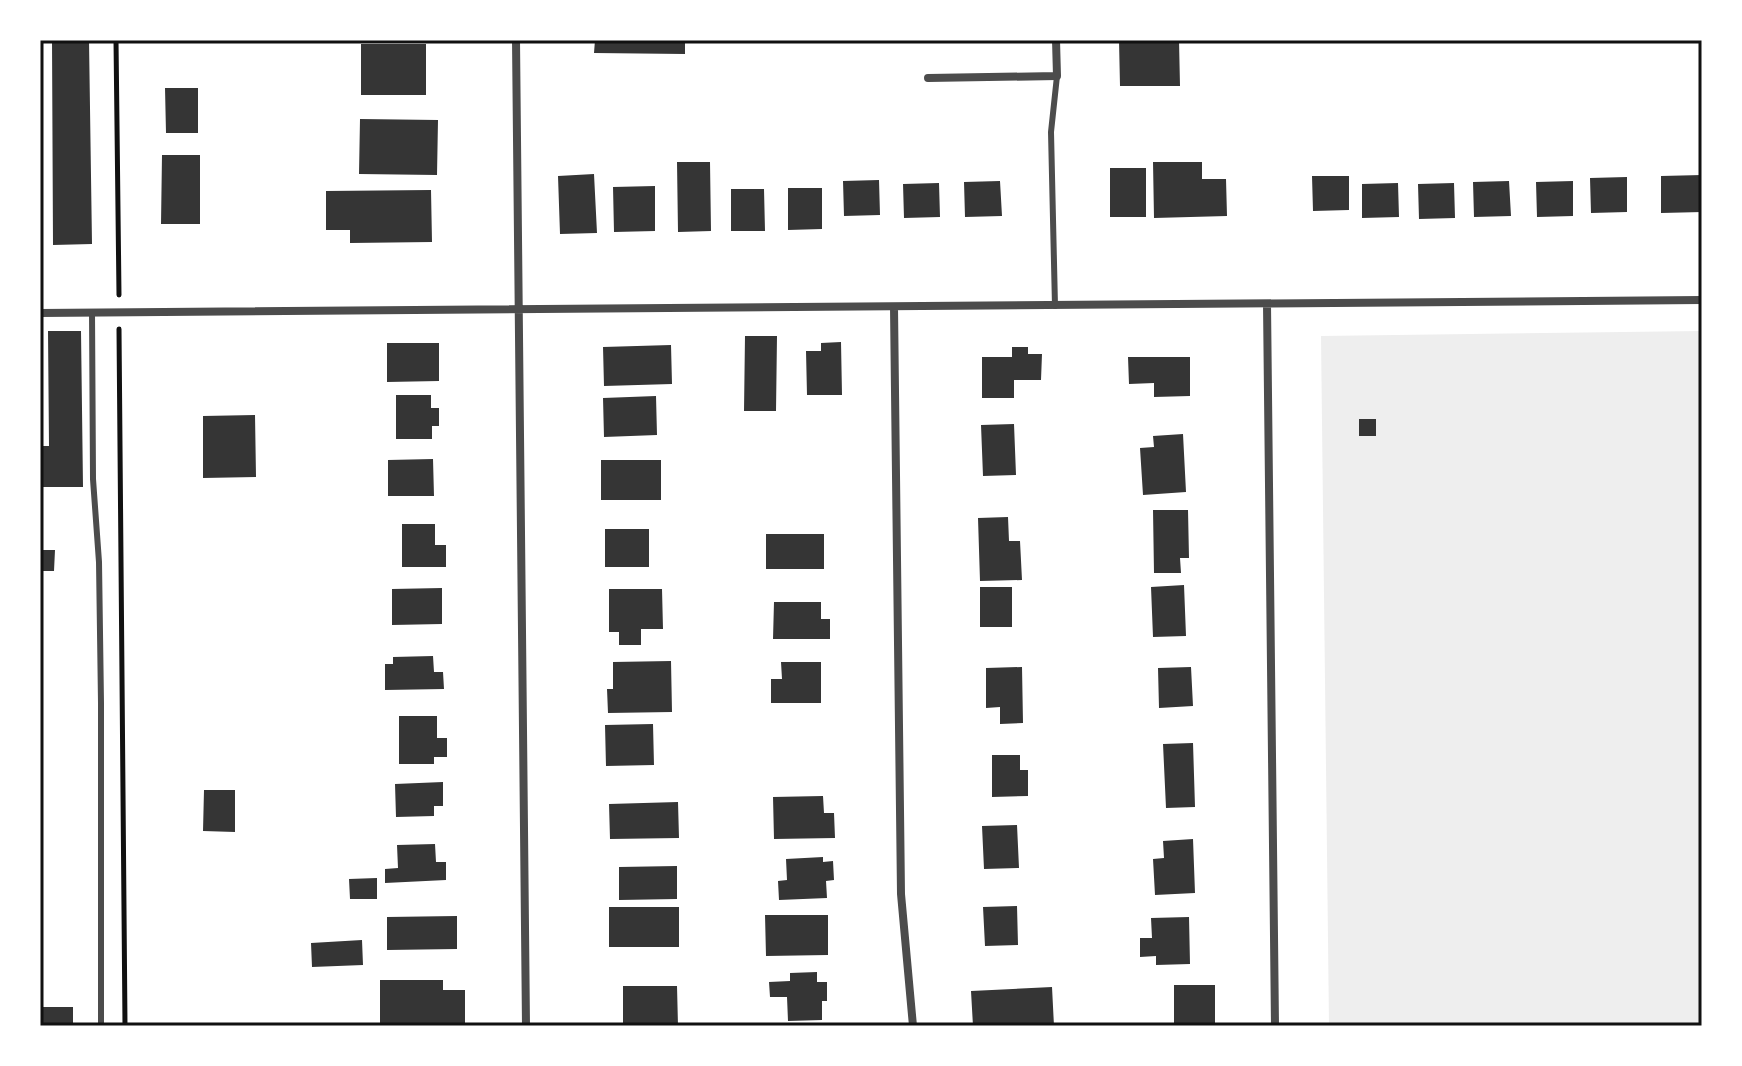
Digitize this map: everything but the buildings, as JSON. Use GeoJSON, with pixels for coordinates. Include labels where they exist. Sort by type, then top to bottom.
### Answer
{"type":"FeatureCollection","features":[{"type":"Feature","properties":{"kind":"street"},"geometry":{"type":"LineString","coordinates":[[516,40],[526,1026]]}},
{"type":"Feature","properties":{"kind":"street"},"geometry":{"type":"LineString","coordinates":[[928,78],[1057,76],[1056,40]]}},
{"type":"Feature","properties":{"kind":"street"},"geometry":{"type":"LineString","coordinates":[[40,313],[1702,300]]}},
{"type":"Feature","properties":{"kind":"street"},"geometry":{"type":"LineString","coordinates":[[1267,304],[1275,1026]]}},
{"type":"Feature","properties":{"kind":"street"},"geometry":{"type":"LineString","coordinates":[[894,307],[901,894],[913,1026]]}},
{"type":"Feature","properties":{"kind":"lane"},"geometry":{"type":"LineString","coordinates":[[1055,306],[1051,132],[1057,76]]}},
{"type":"Feature","properties":{"kind":"lane"},"geometry":{"type":"LineString","coordinates":[[92,312],[93,479],[99,562],[101,703],[101,1026]]}},
{"type":"Feature","properties":{"kind":"path"},"geometry":{"type":"LineString","coordinates":[[116,40],[119,278]]}},
{"type":"Feature","properties":{"kind":"path"},"geometry":{"type":"LineString","coordinates":[[119,322],[125,1026]]}},
{"type":"Feature","properties":{"kind":"shaded area"},"geometry":{"type":"Polygon","coordinates":[[[1702,331],[1702,1026],[1329,1026],[1321,336],[1702,331]]]}}]}
